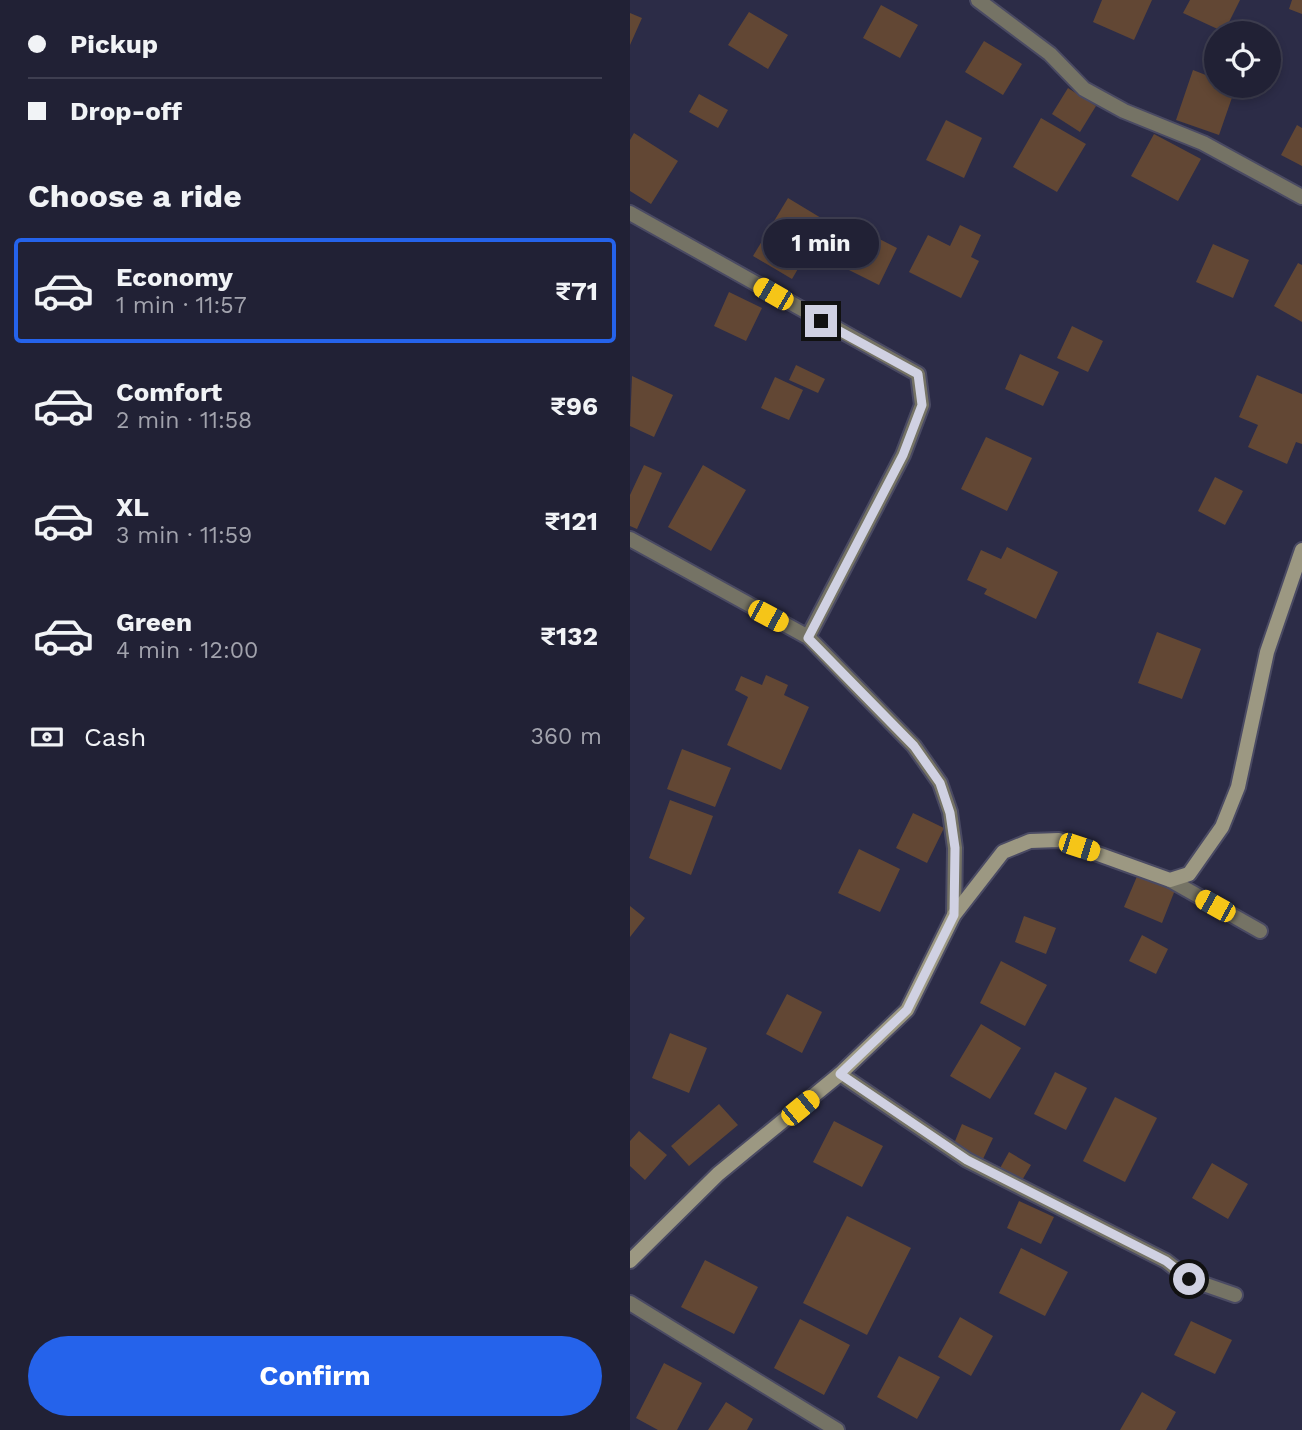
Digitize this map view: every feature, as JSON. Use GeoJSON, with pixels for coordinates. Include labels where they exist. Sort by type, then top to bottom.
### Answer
{"type":"FeatureCollection","features":[{"type":"Feature","properties":{"kind":"main road"},"geometry":{"type":"LineString","coordinates":[[630,1261],[718,1174],[840,1074],[907,1010],[954,915],[1003,852],[1030,841],[1059,840],[1170,880],[1189,874],[1206,853],[1226,817],[1238,787],[1267,652],[1302,550]]}},
{"type":"Feature","properties":{"kind":"street"},"geometry":{"type":"LineString","coordinates":[[978,0],[1050,54],[1084,89],[1124,111],[1203,143],[1302,197]]}},
{"type":"Feature","properties":{"kind":"street"},"geometry":{"type":"LineString","coordinates":[[630,213],[918,374],[922,405],[903,455],[808,638]]}},
{"type":"Feature","properties":{"kind":"street"},"geometry":{"type":"LineString","coordinates":[[630,539],[808,638],[914,746],[940,783],[950,813],[955,848],[954,915]]}},
{"type":"Feature","properties":{"kind":"street"},"geometry":{"type":"LineString","coordinates":[[1170,880],[1261,931]]}},
{"type":"Feature","properties":{"kind":"street"},"geometry":{"type":"LineString","coordinates":[[840,1074],[967,1160],[1166,1261],[1189,1279],[1235,1295]]}},
{"type":"Feature","properties":{"kind":"street"},"geometry":{"type":"LineString","coordinates":[[630,1303],[837,1430]]}},
{"type":"Feature","properties":{"kind":"building"},"geometry":{"type":"Polygon","coordinates":[[[1102,0],[1152,0],[1134,40],[1093,22],[1102,0]]]}},
{"type":"Feature","properties":{"kind":"building"},"geometry":{"type":"Polygon","coordinates":[[[1190,0],[1240,0],[1230,21],[1204,23],[1183,13],[1190,0]]]}},
{"type":"Feature","properties":{"kind":"building"},"geometry":{"type":"Polygon","coordinates":[[[1292,0],[1302,0],[1302,14],[1289,9],[1292,0]]]}},
{"type":"Feature","properties":{"kind":"building"},"geometry":{"type":"Polygon","coordinates":[[[881,5],[918,25],[900,58],[863,38],[881,5]]]}},
{"type":"Feature","properties":{"kind":"building"},"geometry":{"type":"Polygon","coordinates":[[[749,12],[788,35],[768,69],[728,45],[749,12]]]}},
{"type":"Feature","properties":{"kind":"building"},"geometry":{"type":"Polygon","coordinates":[[[630,13],[642,18],[630,45],[630,13]]]}},
{"type":"Feature","properties":{"kind":"building"},"geometry":{"type":"Polygon","coordinates":[[[984,41],[1022,64],[1003,95],[965,72],[984,41]]]}},
{"type":"Feature","properties":{"kind":"building"},"geometry":{"type":"Polygon","coordinates":[[[1193,70],[1204,74],[1204,98],[1232,98],[1219,135],[1176,120],[1193,70]]]}},
{"type":"Feature","properties":{"kind":"building"},"geometry":{"type":"Polygon","coordinates":[[[1068,88],[1096,106],[1080,132],[1052,114],[1068,88]]]}},
{"type":"Feature","properties":{"kind":"building"},"geometry":{"type":"Polygon","coordinates":[[[699,94],[728,110],[718,128],[689,112],[699,94]]]}},
{"type":"Feature","properties":{"kind":"building"},"geometry":{"type":"Polygon","coordinates":[[[1041,118],[1086,144],[1057,192],[1013,167],[1041,118]]]}},
{"type":"Feature","properties":{"kind":"building"},"geometry":{"type":"Polygon","coordinates":[[[946,120],[982,138],[964,178],[926,160],[946,120]]]}},
{"type":"Feature","properties":{"kind":"building"},"geometry":{"type":"Polygon","coordinates":[[[1297,125],[1302,128],[1302,166],[1281,155],[1297,125]]]}},
{"type":"Feature","properties":{"kind":"building"},"geometry":{"type":"Polygon","coordinates":[[[634,133],[678,161],[651,204],[630,191],[630,140],[634,133]]]}},
{"type":"Feature","properties":{"kind":"building"},"geometry":{"type":"Polygon","coordinates":[[[1154,134],[1201,159],[1178,201],[1131,176],[1154,134]]]}},
{"type":"Feature","properties":{"kind":"building"},"geometry":{"type":"Polygon","coordinates":[[[788,198],[826,221],[792,279],[753,256],[788,198]]]}},
{"type":"Feature","properties":{"kind":"building"},"geometry":{"type":"Polygon","coordinates":[[[850,224],[897,248],[879,285],[831,261],[850,224]]]}},
{"type":"Feature","properties":{"kind":"building"},"geometry":{"type":"Polygon","coordinates":[[[960,225],[981,235],[971,257],[979,261],[961,298],[909,272],[928,235],[950,246],[960,225]]]}},
{"type":"Feature","properties":{"kind":"building"},"geometry":{"type":"Polygon","coordinates":[[[1213,244],[1249,260],[1233,298],[1196,282],[1213,244]]]}},
{"type":"Feature","properties":{"kind":"building"},"geometry":{"type":"Polygon","coordinates":[[[1298,263],[1302,265],[1302,322],[1274,306],[1298,263]]]}},
{"type":"Feature","properties":{"kind":"building"},"geometry":{"type":"Polygon","coordinates":[[[729,292],[762,308],[746,341],[714,326],[729,292]]]}},
{"type":"Feature","properties":{"kind":"building"},"geometry":{"type":"Polygon","coordinates":[[[1072,326],[1103,341],[1088,372],[1057,358],[1072,326]]]}},
{"type":"Feature","properties":{"kind":"building"},"geometry":{"type":"Polygon","coordinates":[[[1020,354],[1059,372],[1043,406],[1005,389],[1020,354]]]}},
{"type":"Feature","properties":{"kind":"building"},"geometry":{"type":"Polygon","coordinates":[[[796,365],[825,379],[818,393],[789,380],[796,365]]]}},
{"type":"Feature","properties":{"kind":"building"},"geometry":{"type":"Polygon","coordinates":[[[1257,375],[1302,394],[1302,444],[1296,442],[1287,464],[1248,447],[1258,425],[1239,417],[1257,375]]]}},
{"type":"Feature","properties":{"kind":"building"},"geometry":{"type":"Polygon","coordinates":[[[632,376],[673,395],[654,437],[630,426],[632,376]]]}},
{"type":"Feature","properties":{"kind":"building"},"geometry":{"type":"Polygon","coordinates":[[[775,377],[803,390],[789,420],[761,408],[775,377]]]}},
{"type":"Feature","properties":{"kind":"building"},"geometry":{"type":"Polygon","coordinates":[[[986,437],[1032,458],[1007,511],[961,489],[986,437]]]}},
{"type":"Feature","properties":{"kind":"building"},"geometry":{"type":"Polygon","coordinates":[[[644,465],[662,473],[637,529],[630,526],[630,495],[644,465]]]}},
{"type":"Feature","properties":{"kind":"building"},"geometry":{"type":"Polygon","coordinates":[[[703,465],[746,490],[711,551],[668,527],[703,465]]]}},
{"type":"Feature","properties":{"kind":"building"},"geometry":{"type":"Polygon","coordinates":[[[1215,477],[1243,491],[1225,525],[1198,511],[1215,477]]]}},
{"type":"Feature","properties":{"kind":"building"},"geometry":{"type":"Polygon","coordinates":[[[1007,547],[1058,572],[1036,619],[984,594],[987,589],[967,580],[981,550],[1001,559],[1007,547]]]}},
{"type":"Feature","properties":{"kind":"building"},"geometry":{"type":"Polygon","coordinates":[[[1157,632],[1201,649],[1182,699],[1138,683],[1157,632]]]}},
{"type":"Feature","properties":{"kind":"building"},"geometry":{"type":"Polygon","coordinates":[[[766,675],[788,685],[784,695],[809,707],[781,770],[727,745],[748,697],[735,690],[741,676],[762,685],[766,675]]]}},
{"type":"Feature","properties":{"kind":"building"},"geometry":{"type":"Polygon","coordinates":[[[682,749],[731,768],[715,807],[667,789],[682,749]]]}},
{"type":"Feature","properties":{"kind":"building"},"geometry":{"type":"Polygon","coordinates":[[[670,800],[713,816],[691,875],[649,858],[670,800]]]}},
{"type":"Feature","properties":{"kind":"building"},"geometry":{"type":"Polygon","coordinates":[[[913,813],[944,828],[927,863],[896,848],[913,813]]]}},
{"type":"Feature","properties":{"kind":"building"},"geometry":{"type":"Polygon","coordinates":[[[859,849],[900,869],[880,912],[838,893],[859,849]]]}},
{"type":"Feature","properties":{"kind":"building"},"geometry":{"type":"Polygon","coordinates":[[[1138,874],[1175,890],[1162,923],[1124,907],[1138,874]]]}},
{"type":"Feature","properties":{"kind":"building"},"geometry":{"type":"Polygon","coordinates":[[[630,906],[645,918],[630,937],[630,906]]]}},
{"type":"Feature","properties":{"kind":"building"},"geometry":{"type":"Polygon","coordinates":[[[1024,916],[1056,928],[1046,954],[1015,942],[1024,916]]]}},
{"type":"Feature","properties":{"kind":"building"},"geometry":{"type":"Polygon","coordinates":[[[1142,935],[1168,949],[1156,974],[1129,961],[1142,935]]]}},
{"type":"Feature","properties":{"kind":"building"},"geometry":{"type":"Polygon","coordinates":[[[1001,961],[1047,985],[1025,1026],[980,1003],[1001,961]]]}},
{"type":"Feature","properties":{"kind":"building"},"geometry":{"type":"Polygon","coordinates":[[[787,994],[822,1012],[802,1053],[766,1034],[787,994]]]}},
{"type":"Feature","properties":{"kind":"building"},"geometry":{"type":"Polygon","coordinates":[[[981,1024],[1021,1048],[990,1099],[950,1076],[981,1024]]]}},
{"type":"Feature","properties":{"kind":"building"},"geometry":{"type":"Polygon","coordinates":[[[670,1033],[707,1048],[689,1093],[652,1078],[670,1033]]]}},
{"type":"Feature","properties":{"kind":"building"},"geometry":{"type":"Polygon","coordinates":[[[1055,1072],[1087,1088],[1066,1130],[1034,1114],[1055,1072]]]}},
{"type":"Feature","properties":{"kind":"building"},"geometry":{"type":"Polygon","coordinates":[[[1115,1097],[1157,1118],[1125,1182],[1083,1161],[1115,1097]]]}},
{"type":"Feature","properties":{"kind":"building"},"geometry":{"type":"Polygon","coordinates":[[[719,1104],[738,1125],[689,1166],[671,1146],[719,1104]]]}},
{"type":"Feature","properties":{"kind":"building"},"geometry":{"type":"Polygon","coordinates":[[[834,1121],[883,1146],[862,1187],[813,1162],[834,1121]]]}},
{"type":"Feature","properties":{"kind":"building"},"geometry":{"type":"Polygon","coordinates":[[[962,1124],[993,1138],[983,1159],[953,1146],[962,1124]]]}},
{"type":"Feature","properties":{"kind":"building"},"geometry":{"type":"Polygon","coordinates":[[[639,1131],[667,1155],[645,1180],[630,1166],[630,1141],[639,1131]]]}},
{"type":"Feature","properties":{"kind":"building"},"geometry":{"type":"Polygon","coordinates":[[[1009,1152],[1031,1165],[1021,1182],[999,1170],[1009,1152]]]}},
{"type":"Feature","properties":{"kind":"building"},"geometry":{"type":"Polygon","coordinates":[[[1212,1163],[1248,1184],[1228,1219],[1192,1198],[1212,1163]]]}},
{"type":"Feature","properties":{"kind":"building"},"geometry":{"type":"Polygon","coordinates":[[[1019,1201],[1054,1217],[1041,1244],[1007,1228],[1019,1201]]]}},
{"type":"Feature","properties":{"kind":"building"},"geometry":{"type":"Polygon","coordinates":[[[847,1216],[911,1248],[867,1335],[803,1303],[847,1216]]]}},
{"type":"Feature","properties":{"kind":"building"},"geometry":{"type":"Polygon","coordinates":[[[1021,1248],[1068,1272],[1045,1316],[999,1293],[1021,1248]]]}},
{"type":"Feature","properties":{"kind":"building"},"geometry":{"type":"Polygon","coordinates":[[[705,1260],[758,1287],[734,1334],[681,1307],[705,1260]]]}},
{"type":"Feature","properties":{"kind":"building"},"geometry":{"type":"Polygon","coordinates":[[[960,1317],[993,1336],[971,1376],[938,1357],[960,1317]]]}},
{"type":"Feature","properties":{"kind":"building"},"geometry":{"type":"Polygon","coordinates":[[[800,1319],[850,1345],[824,1395],[774,1368],[800,1319]]]}},
{"type":"Feature","properties":{"kind":"building"},"geometry":{"type":"Polygon","coordinates":[[[1191,1321],[1232,1340],[1215,1374],[1174,1355],[1191,1321]]]}},
{"type":"Feature","properties":{"kind":"building"},"geometry":{"type":"Polygon","coordinates":[[[899,1356],[940,1377],[917,1419],[877,1397],[899,1356]]]}},
{"type":"Feature","properties":{"kind":"building"},"geometry":{"type":"Polygon","coordinates":[[[664,1363],[702,1383],[677,1430],[658,1430],[636,1418],[664,1363]]]}},
{"type":"Feature","properties":{"kind":"building"},"geometry":{"type":"Polygon","coordinates":[[[1142,1392],[1176,1412],[1166,1430],[1120,1430],[1142,1392]]]}},
{"type":"Feature","properties":{"kind":"building"},"geometry":{"type":"Polygon","coordinates":[[[726,1402],[753,1419],[747,1430],[708,1430],[726,1402]]]}},
{"type":"Feature","properties":{"kind":"route"},"geometry":{"type":"LineString","coordinates":[[821,321],[918,374],[922,405],[903,455],[808,638],[914,746],[940,783],[950,813],[955,848],[954,915],[907,1010],[840,1074],[967,1160],[1166,1261],[1189,1279]]}}]}
